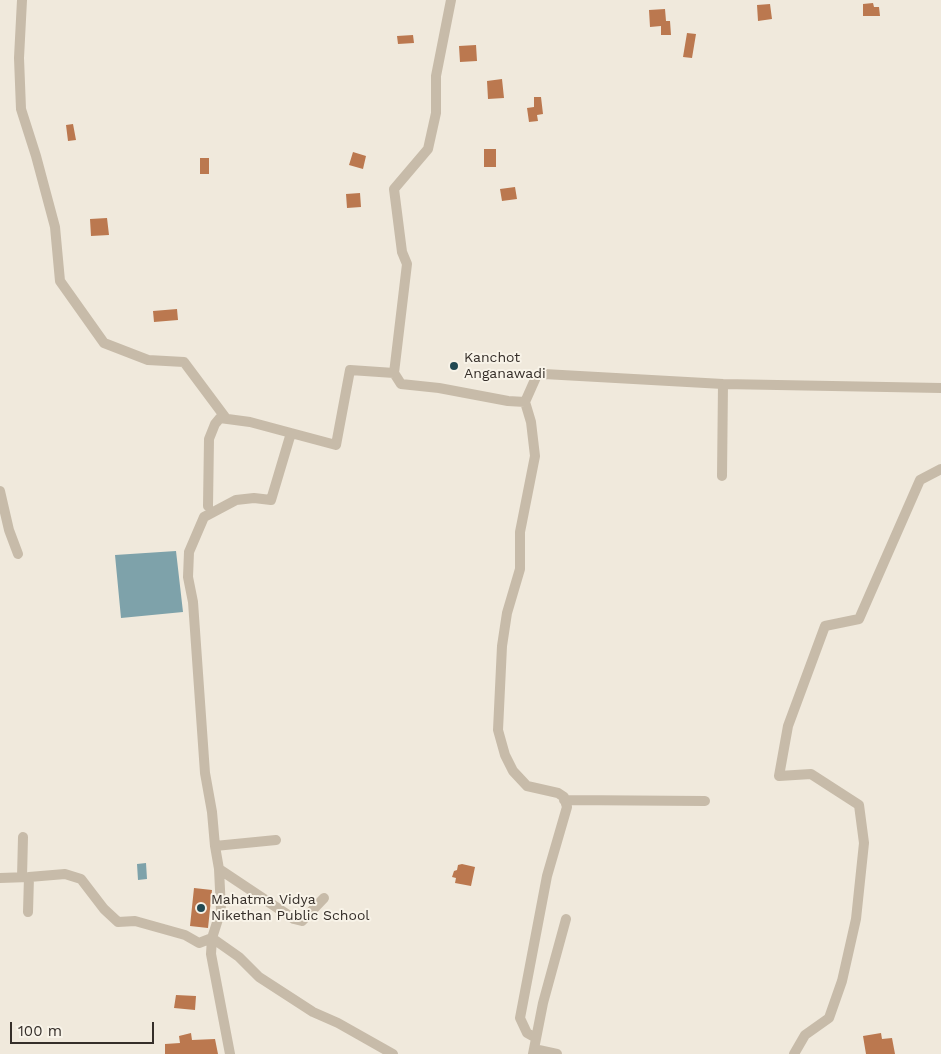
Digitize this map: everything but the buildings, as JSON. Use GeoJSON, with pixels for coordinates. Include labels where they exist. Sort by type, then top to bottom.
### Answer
{"type":"FeatureCollection","features":[{"type":"Feature","properties":{"kind":"street"},"geometry":{"type":"LineString","coordinates":[[22,0],[19,58],[21,109],[55,227],[60,280],[104,343],[148,360],[184,362],[225,418]]}},
{"type":"Feature","properties":{"kind":"street"},"geometry":{"type":"LineString","coordinates":[[451,0],[436,76],[436,113],[428,149],[394,189],[402,252],[407,264],[394,374],[401,384],[439,388],[508,402],[525,402]]}},
{"type":"Feature","properties":{"kind":"street"},"geometry":{"type":"LineString","coordinates":[[208,506],[209,439],[215,424],[220,418],[336,445],[350,370],[394,374]]}},
{"type":"Feature","properties":{"kind":"street"},"geometry":{"type":"LineString","coordinates":[[536,1038],[527,1033],[520,1018],[547,876],[567,807],[558,793],[527,786],[513,770],[504,755],[498,730],[502,646],[507,613],[520,569],[520,532],[534,456],[531,422],[525,402],[537,375],[723,384],[941,388]]}},
{"type":"Feature","properties":{"kind":"street"},"geometry":{"type":"LineString","coordinates":[[722,476],[723,384]]}},
{"type":"Feature","properties":{"kind":"street"},"geometry":{"type":"LineString","coordinates":[[230,1054],[211,954],[212,938],[221,910],[219,869],[205,773],[192,602],[188,578],[189,552],[204,517],[236,500],[254,498],[271,500],[291,433]]}},
{"type":"Feature","properties":{"kind":"street"},"geometry":{"type":"LineString","coordinates":[[794,1054],[805,1035],[829,1018],[842,981],[856,919],[864,843],[860,804],[811,774],[779,776],[788,726],[825,626],[859,619],[920,480],[941,469]]}},
{"type":"Feature","properties":{"kind":"street"},"geometry":{"type":"LineString","coordinates":[[0,491],[9,530],[18,554]]}},
{"type":"Feature","properties":{"kind":"street"},"geometry":{"type":"LineString","coordinates":[[564,800],[705,800]]}},
{"type":"Feature","properties":{"kind":"street"},"geometry":{"type":"LineString","coordinates":[[23,836],[28,912]]}},
{"type":"Feature","properties":{"kind":"street"},"geometry":{"type":"LineString","coordinates":[[215,846],[276,840]]}},
{"type":"Feature","properties":{"kind":"street"},"geometry":{"type":"LineString","coordinates":[[219,869],[294,919],[302,921],[324,898]]}},
{"type":"Feature","properties":{"kind":"street"},"geometry":{"type":"LineString","coordinates":[[0,878],[65,874],[81,878],[104,909],[118,922],[135,920],[185,935],[199,943],[212,938]]}},
{"type":"Feature","properties":{"kind":"street"},"geometry":{"type":"LineString","coordinates":[[557,1054],[533,1052],[543,1003],[566,919]]}},
{"type":"Feature","properties":{"kind":"street"},"geometry":{"type":"LineString","coordinates":[[212,938],[239,957],[259,977],[312,1012],[338,1023],[393,1054]]}},
{"type":"Feature","properties":{"kind":"water"},"geometry":{"type":"Polygon","coordinates":[[[176,551],[183,612],[121,618],[115,555],[176,551]]]}},
{"type":"Feature","properties":{"kind":"water"},"geometry":{"type":"Polygon","coordinates":[[[146,863],[147,879],[138,880],[137,864],[146,863]]]}},
{"type":"Feature","properties":{"kind":"place","name":"Kanchot Anganawadi"},"geometry":{"type":"Point","coordinates":[454,366]}},
{"type":"Feature","properties":{"kind":"place","name":"Mahatma Vidya Nikethan Public School"},"geometry":{"type":"Point","coordinates":[201,908]}}]}
